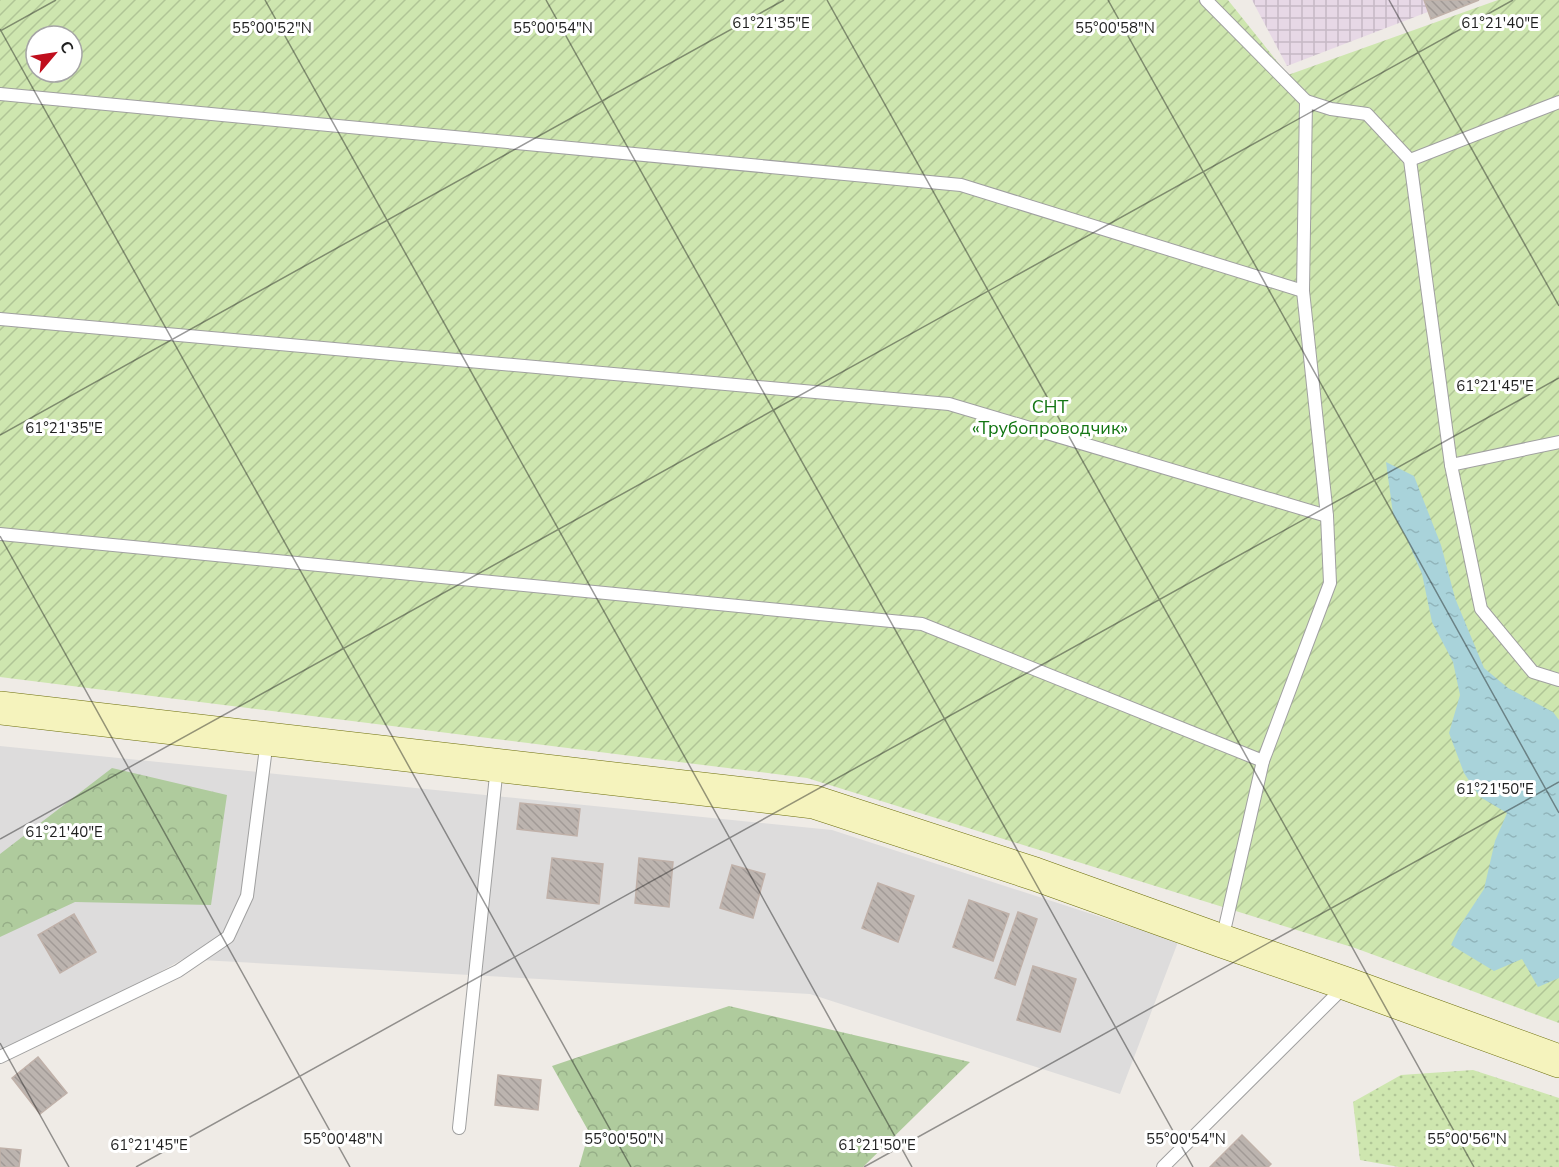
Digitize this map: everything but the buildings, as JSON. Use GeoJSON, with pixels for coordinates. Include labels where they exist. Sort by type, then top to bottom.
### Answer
{"type":"FeatureCollection","features":[{"type":"Feature","properties":{"kind":"street"},"geometry":{"type":"LineString","coordinates":[[0,708],[814,802],[1035,874],[1559,1061]]}},
{"type":"Feature","properties":{"kind":"lane"},"geometry":{"type":"LineString","coordinates":[[1203,0],[1306,101],[1331,109],[1367,114],[1410,160],[1451,465],[1481,609],[1533,672],[1559,680]]}},
{"type":"Feature","properties":{"kind":"lane"},"geometry":{"type":"LineString","coordinates":[[0,94],[961,185],[1303,291]]}},
{"type":"Feature","properties":{"kind":"lane"},"geometry":{"type":"LineString","coordinates":[[1222,941],[1263,761],[1330,583],[1328,516],[1303,291],[1306,101]]}},
{"type":"Feature","properties":{"kind":"lane"},"geometry":{"type":"LineString","coordinates":[[1410,160],[1559,102]]}},
{"type":"Feature","properties":{"kind":"lane"},"geometry":{"type":"LineString","coordinates":[[0,319],[949,404],[1328,516]]}},
{"type":"Feature","properties":{"kind":"lane"},"geometry":{"type":"LineString","coordinates":[[1451,465],[1559,442]]}},
{"type":"Feature","properties":{"kind":"lane"},"geometry":{"type":"LineString","coordinates":[[0,534],[922,624],[1263,761]]}},
{"type":"Feature","properties":{"kind":"lane"},"geometry":{"type":"LineString","coordinates":[[0,1057],[178,971],[228,937],[247,896],[268,739]]}},
{"type":"Feature","properties":{"kind":"lane"},"geometry":{"type":"LineString","coordinates":[[459,1128],[497,765]]}},
{"type":"Feature","properties":{"kind":"lane"},"geometry":{"type":"LineString","coordinates":[[1163,1167],[1347,984]]}},
{"type":"Feature","properties":{"kind":"shaded area"},"geometry":{"type":"Polygon","coordinates":[[[1252,0],[1459,0],[1287,66],[1252,0]]]}},
{"type":"Feature","properties":{"kind":"shaded area"},"geometry":{"type":"Polygon","coordinates":[[[0,746],[832,830],[1178,942],[1120,1094],[810,994],[183,959],[0,1061],[0,746]]]}},
{"type":"Feature","properties":{"kind":"green space","name":"СНТ «Трубопроводчик»"},"geometry":{"type":"Polygon","coordinates":[[[0,0],[1228,0],[1288,75],[1498,0],[1559,0],[1559,1023],[1355,948],[807,778],[0,677],[0,0]]]}},
{"type":"Feature","properties":{"kind":"green space"},"geometry":{"type":"Polygon","coordinates":[[[112,768],[227,795],[211,905],[75,902],[0,937],[0,854],[112,768]]]}},
{"type":"Feature","properties":{"kind":"green space"},"geometry":{"type":"Polygon","coordinates":[[[729,1006],[970,1062],[863,1167],[579,1167],[589,1132],[552,1066],[729,1006]]]}},
{"type":"Feature","properties":{"kind":"green space"},"geometry":{"type":"Polygon","coordinates":[[[1473,1070],[1559,1098],[1559,1167],[1399,1167],[1360,1160],[1353,1102],[1401,1075],[1473,1070]]]}},
{"type":"Feature","properties":{"kind":"water"},"geometry":{"type":"Polygon","coordinates":[[[1386,462],[1414,476],[1441,545],[1455,598],[1484,668],[1508,688],[1553,712],[1559,720],[1559,978],[1538,987],[1522,959],[1494,971],[1451,945],[1461,924],[1484,889],[1495,841],[1507,813],[1480,797],[1464,773],[1449,733],[1460,695],[1453,662],[1432,622],[1422,574],[1393,514],[1386,462]]]}}]}
